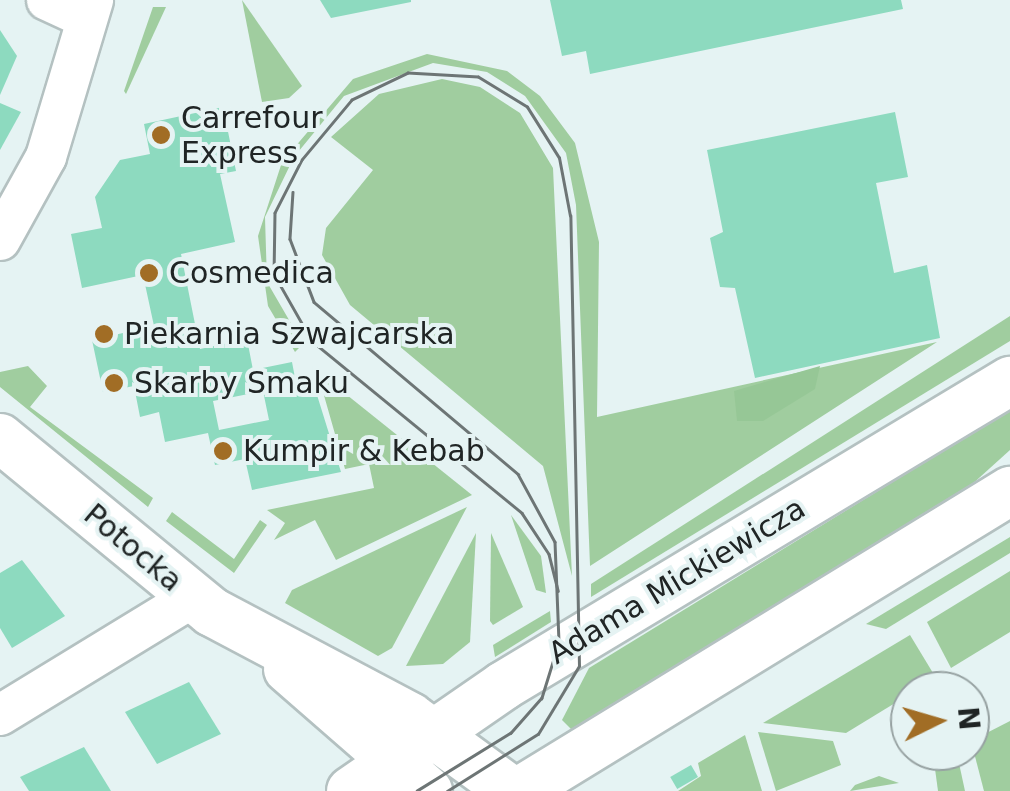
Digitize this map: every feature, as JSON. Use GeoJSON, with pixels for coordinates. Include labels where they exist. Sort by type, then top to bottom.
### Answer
{"type":"FeatureCollection","features":[{"type":"Feature","properties":{"kind":"street"},"geometry":{"type":"LineString","coordinates":[[0,240],[46,156],[90,9],[47,0]]}},
{"type":"Feature","properties":{"kind":"street","name":"Adama Mickiewicza"},"geometry":{"type":"LineString","coordinates":[[350,791],[411,776],[435,733],[1010,381]]}},
{"type":"Feature","properties":{"kind":"street","name":"Potocka"},"geometry":{"type":"LineString","coordinates":[[0,438],[193,597],[272,650],[435,733],[512,791]]}},
{"type":"Feature","properties":{"kind":"street"},"geometry":{"type":"LineString","coordinates":[[520,791],[1010,490]]}},
{"type":"Feature","properties":{"kind":"street"},"geometry":{"type":"LineString","coordinates":[[0,716],[193,597]]}},
{"type":"Feature","properties":{"kind":"street","name":"Potocka"},"geometry":{"type":"LineString","coordinates":[[272,650],[411,776]]}},
{"type":"Feature","properties":{"kind":"green space"},"geometry":{"type":"Polygon","coordinates":[[[242,0],[302,86],[289,98],[262,102],[242,0]]]}},
{"type":"Feature","properties":{"kind":"green space"},"geometry":{"type":"Polygon","coordinates":[[[153,7],[166,7],[126,94],[124,91],[153,7]]]}},
{"type":"Feature","properties":{"kind":"green space"},"geometry":{"type":"Polygon","coordinates":[[[427,54],[507,71],[540,96],[575,143],[599,242],[597,417],[937,342],[590,566],[576,205],[566,153],[525,96],[487,72],[433,63],[344,96],[294,157],[265,217],[267,282],[303,344],[295,352],[268,306],[258,236],[282,162],[353,79],[427,54]]]}},
{"type":"Feature","properties":{"kind":"green space"},"geometry":{"type":"Polygon","coordinates":[[[442,79],[480,87],[520,113],[553,168],[572,576],[543,466],[350,305],[322,255],[326,228],[373,170],[331,137],[379,94],[442,79]]]}},
{"type":"Feature","properties":{"kind":"green space"},"geometry":{"type":"Polygon","coordinates":[[[1010,316],[1010,341],[591,597],[591,584],[1010,316]]]}},
{"type":"Feature","properties":{"kind":"green space"},"geometry":{"type":"Polygon","coordinates":[[[28,366],[47,386],[30,407],[153,498],[148,507],[0,387],[0,372],[28,366]]]}},
{"type":"Feature","properties":{"kind":"green space"},"geometry":{"type":"Polygon","coordinates":[[[820,366],[815,389],[763,421],[737,421],[734,391],[820,366]]]}},
{"type":"Feature","properties":{"kind":"green space"},"geometry":{"type":"Polygon","coordinates":[[[317,371],[472,495],[336,560],[315,520],[274,540],[285,523],[267,510],[374,488],[369,464],[345,469],[317,371]]]}},
{"type":"Feature","properties":{"kind":"green space"},"geometry":{"type":"Polygon","coordinates":[[[1010,410],[1010,450],[948,506],[576,734],[562,720],[589,668],[1010,410]]]}},
{"type":"Feature","properties":{"kind":"green space"},"geometry":{"type":"Polygon","coordinates":[[[467,507],[392,648],[378,656],[285,603],[292,590],[467,507]]]}},
{"type":"Feature","properties":{"kind":"green space"},"geometry":{"type":"Polygon","coordinates":[[[172,512],[234,559],[260,520],[267,525],[234,573],[166,521],[172,512]]]}},
{"type":"Feature","properties":{"kind":"green space"},"geometry":{"type":"Polygon","coordinates":[[[511,515],[541,556],[546,593],[536,590],[511,515]]]}},
{"type":"Feature","properties":{"kind":"green space"},"geometry":{"type":"Polygon","coordinates":[[[476,533],[470,642],[443,664],[406,666],[476,533]]]}},
{"type":"Feature","properties":{"kind":"green space"},"geometry":{"type":"Polygon","coordinates":[[[491,533],[523,607],[493,625],[490,621],[491,533]]]}},
{"type":"Feature","properties":{"kind":"green space"},"geometry":{"type":"Polygon","coordinates":[[[1010,537],[1010,553],[886,629],[866,624],[1010,537]]]}},
{"type":"Feature","properties":{"kind":"green space"},"geometry":{"type":"Polygon","coordinates":[[[1010,571],[1010,632],[951,668],[927,622],[1010,571]]]}},
{"type":"Feature","properties":{"kind":"green space"},"geometry":{"type":"Polygon","coordinates":[[[550,611],[551,622],[495,657],[493,645],[550,611]]]}},
{"type":"Feature","properties":{"kind":"green space"},"geometry":{"type":"Polygon","coordinates":[[[910,635],[932,671],[890,671],[890,706],[846,733],[763,723],[910,635]]]}},
{"type":"Feature","properties":{"kind":"green space"},"geometry":{"type":"Polygon","coordinates":[[[1010,721],[1010,791],[984,791],[979,771],[990,771],[990,731],[1010,721]]]}},
{"type":"Feature","properties":{"kind":"green space"},"geometry":{"type":"Polygon","coordinates":[[[758,732],[833,741],[841,765],[776,791],[758,732]]]}},
{"type":"Feature","properties":{"kind":"green space"},"geometry":{"type":"Polygon","coordinates":[[[745,735],[762,791],[678,791],[701,776],[698,763],[745,735]]]}},
{"type":"Feature","properties":{"kind":"green space"},"geometry":{"type":"Polygon","coordinates":[[[935,771],[961,771],[965,791],[938,791],[935,771]]]}},
{"type":"Feature","properties":{"kind":"green space"},"geometry":{"type":"Polygon","coordinates":[[[879,776],[899,783],[850,791],[855,785],[879,776]]]}},
{"type":"Feature","properties":{"kind":"building"},"geometry":{"type":"Polygon","coordinates":[[[320,0],[411,0],[411,2],[331,18],[320,0]]]}},
{"type":"Feature","properties":{"kind":"building"},"geometry":{"type":"Polygon","coordinates":[[[550,0],[901,0],[903,9],[590,74],[586,51],[562,56],[550,0]]]}},
{"type":"Feature","properties":{"kind":"building"},"geometry":{"type":"Polygon","coordinates":[[[0,30],[17,56],[0,95],[0,30]]]}},
{"type":"Feature","properties":{"kind":"building"},"geometry":{"type":"Polygon","coordinates":[[[0,103],[21,112],[0,150],[0,103]]]}},
{"type":"Feature","properties":{"kind":"building"},"geometry":{"type":"Polygon","coordinates":[[[223,107],[236,171],[220,174],[235,242],[181,254],[200,349],[247,339],[253,370],[292,362],[296,383],[312,379],[341,472],[252,490],[245,459],[215,465],[208,433],[165,442],[159,412],[140,417],[134,386],[103,392],[92,340],[154,326],[143,275],[82,288],[71,234],[102,228],[95,197],[120,160],[150,154],[144,124],[223,107]],[[263,391],[213,401],[219,430],[269,420],[263,391]]]}},
{"type":"Feature","properties":{"kind":"building"},"geometry":{"type":"Polygon","coordinates":[[[895,112],[908,177],[876,183],[894,273],[927,265],[940,338],[755,378],[735,288],[720,287],[710,238],[723,232],[707,150],[895,112]]]}},
{"type":"Feature","properties":{"kind":"building"},"geometry":{"type":"Polygon","coordinates":[[[22,560],[65,616],[12,648],[0,628],[0,573],[22,560]]]}},
{"type":"Feature","properties":{"kind":"building"},"geometry":{"type":"Polygon","coordinates":[[[189,682],[221,734],[157,764],[125,712],[189,682]]]}},
{"type":"Feature","properties":{"kind":"building"},"geometry":{"type":"Polygon","coordinates":[[[84,747],[111,791],[29,791],[20,777],[84,747]]]}},
{"type":"Feature","properties":{"kind":"building"},"geometry":{"type":"Polygon","coordinates":[[[691,765],[698,777],[677,789],[670,777],[691,765]]]}},
{"type":"Feature","properties":{"kind":"tram line"},"geometry":{"type":"LineString","coordinates":[[447,791],[538,734],[579,666],[570,216],[559,158],[527,107],[478,77],[408,73],[352,100],[302,160],[275,213],[274,274],[312,341],[522,513],[549,554],[558,591]]}},
{"type":"Feature","properties":{"kind":"tram line"},"geometry":{"type":"LineString","coordinates":[[293,192],[290,239],[314,302],[518,474],[555,542],[559,643],[542,698],[511,733],[417,791]]}},
{"type":"Feature","properties":{"kind":"place","name":"Carrefour Express"},"geometry":{"type":"Point","coordinates":[161,135]}},
{"type":"Feature","properties":{"kind":"place","name":"Cosmedica"},"geometry":{"type":"Point","coordinates":[149,273]}},
{"type":"Feature","properties":{"kind":"place","name":"Piekarnia Szwajcarska"},"geometry":{"type":"Point","coordinates":[104,334]}},
{"type":"Feature","properties":{"kind":"place","name":"Skarby Smaku"},"geometry":{"type":"Point","coordinates":[114,383]}},
{"type":"Feature","properties":{"kind":"place","name":"Kumpir & Kebab"},"geometry":{"type":"Point","coordinates":[223,451]}}]}
